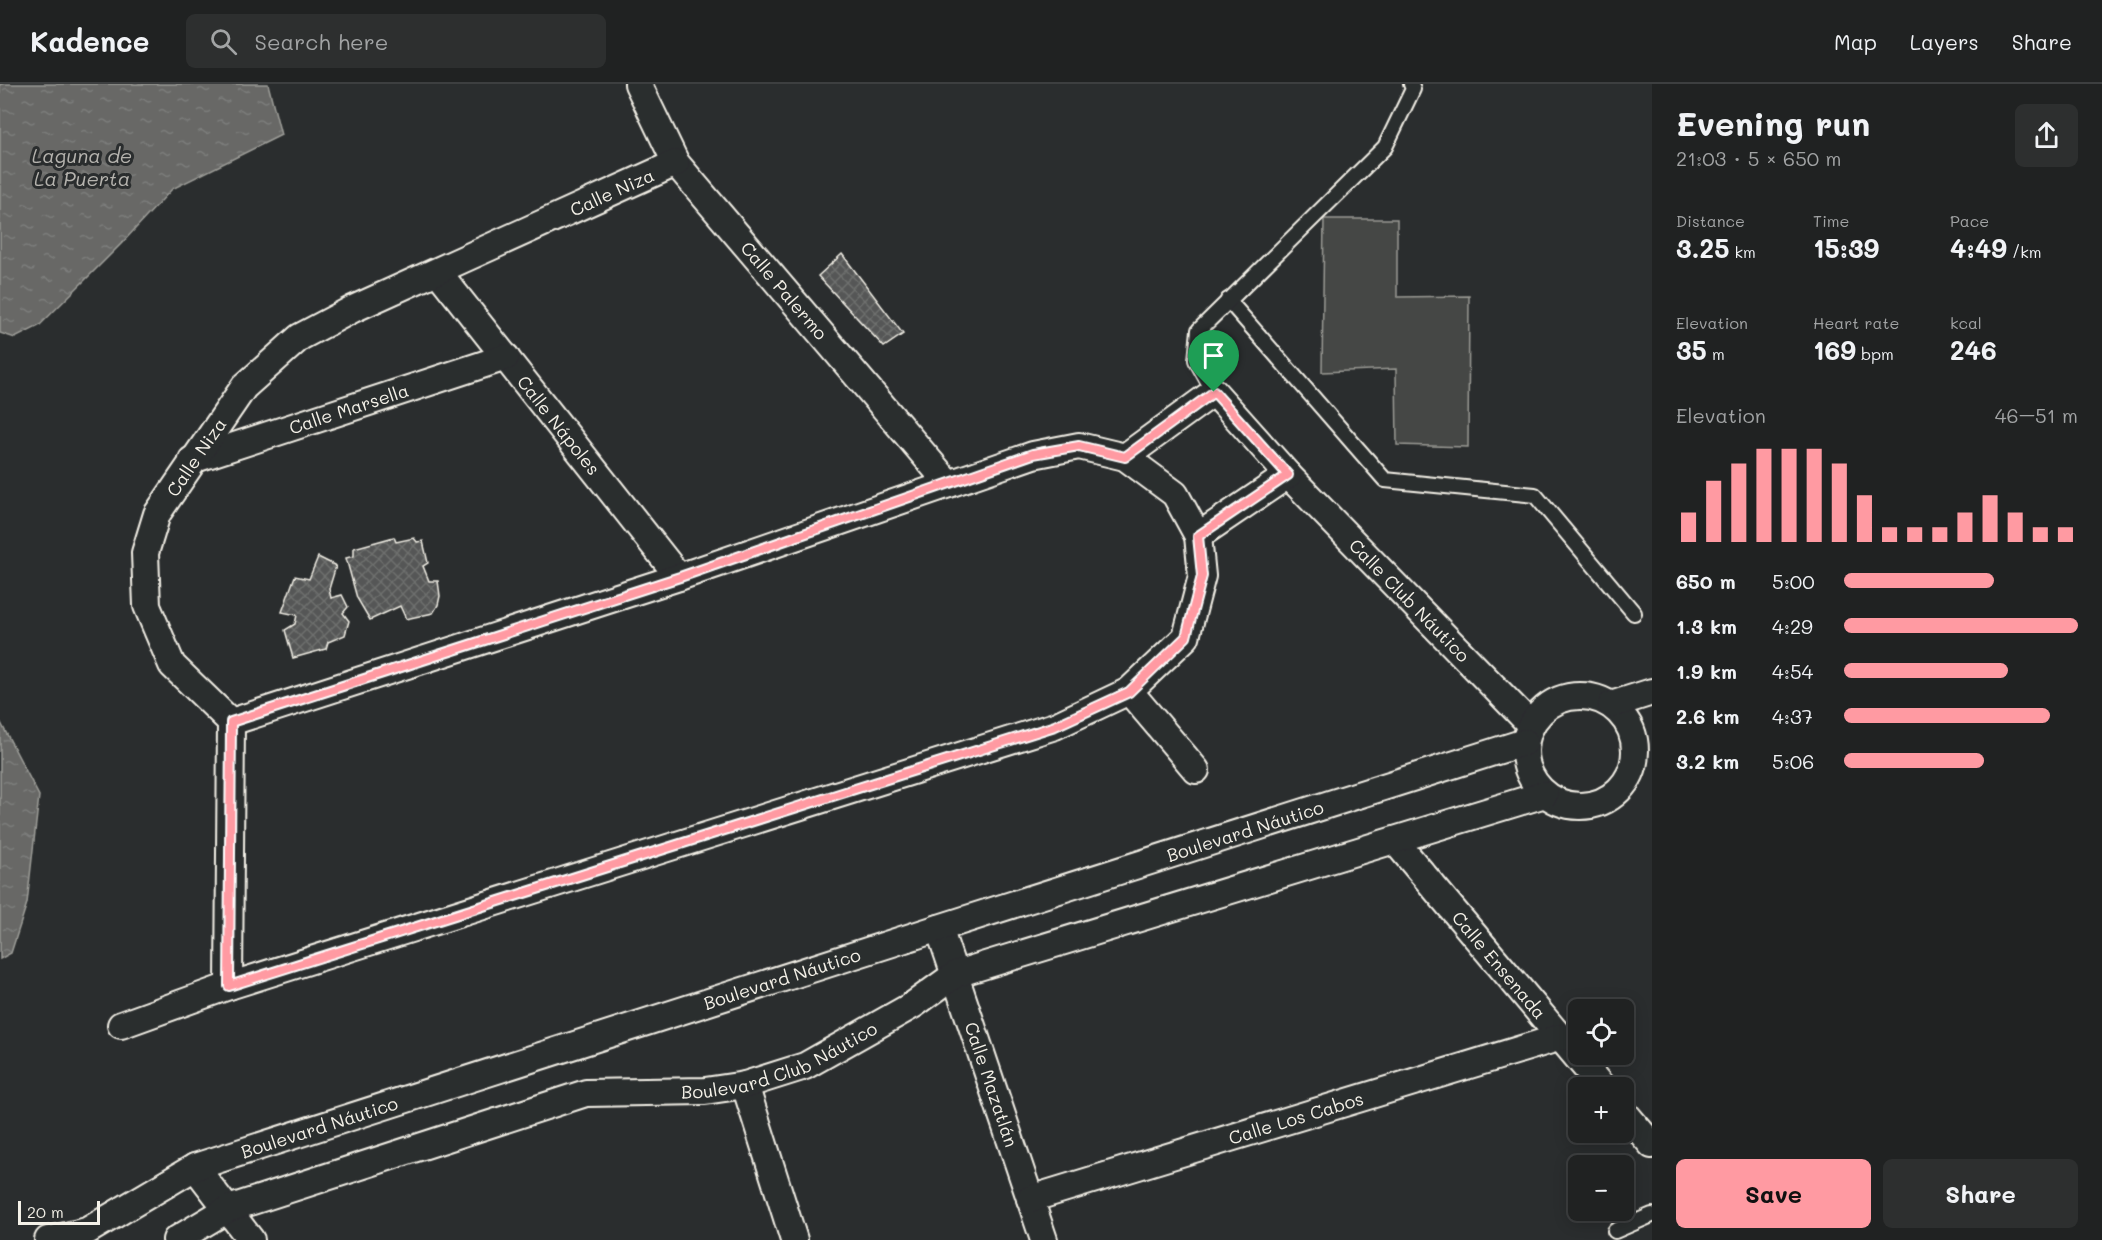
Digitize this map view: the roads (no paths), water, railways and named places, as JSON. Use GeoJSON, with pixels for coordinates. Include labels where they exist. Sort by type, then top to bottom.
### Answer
{"type":"FeatureCollection","features":[{"type":"Feature","properties":{"kind":"street","name":"Calle Palermo"},"geometry":{"type":"LineString","coordinates":[[638,84],[676,163],[949,484]]}},
{"type":"Feature","properties":{"kind":"street","name":"Calle Niza"},"geometry":{"type":"LineString","coordinates":[[231,722],[172,665],[147,606],[145,553],[157,514],[244,387],[300,337],[353,309],[676,163]]}},
{"type":"Feature","properties":{"kind":"street","name":"Calle Nápoles"},"geometry":{"type":"LineString","coordinates":[[438,272],[680,577]]}},
{"type":"Feature","properties":{"kind":"street","name":"Calle Marsella"},"geometry":{"type":"LineString","coordinates":[[192,460],[506,357]]}},
{"type":"Feature","properties":{"kind":"street"},"geometry":{"type":"LineString","coordinates":[[1125,457],[1214,392]]}},
{"type":"Feature","properties":{"kind":"street","name":"Calle Club Náutico"},"geometry":{"type":"LineString","coordinates":[[1214,392],[1528,733]]}},
{"type":"Feature","properties":{"kind":"street"},"geometry":{"type":"LineString","coordinates":[[121,1025],[229,986],[1055,726],[1129,692],[1186,637],[1202,576],[1198,536],[1174,494],[1125,457],[1079,446],[1033,454],[680,577],[231,722],[229,986]]}},
{"type":"Feature","properties":{"kind":"street"},"geometry":{"type":"LineString","coordinates":[[1198,536],[1288,475]]}},
{"type":"Feature","properties":{"kind":"street"},"geometry":{"type":"LineString","coordinates":[[1129,692],[1196,770]]}},
{"type":"Feature","properties":{"kind":"street"},"geometry":{"type":"LineString","coordinates":[[1611,705],[1652,692]]}},
{"type":"Feature","properties":{"kind":"street"},"geometry":{"type":"LineString","coordinates":[[1576,695],[1594,697],[1611,705],[1624,716],[1643,762],[1614,795],[1598,804],[1570,805],[1545,794],[1528,771],[1524,757],[1528,733],[1542,710],[1558,700],[1576,695]]}},
{"type":"Feature","properties":{"kind":"street","name":"Boulevard Náutico"},"geometry":{"type":"LineString","coordinates":[[48,1240],[87,1231],[195,1167],[939,927],[1528,733]]}},
{"type":"Feature","properties":{"kind":"street"},"geometry":{"type":"LineString","coordinates":[[956,974],[1545,794]]}},
{"type":"Feature","properties":{"kind":"street","name":"Calle Ensenada"},"geometry":{"type":"LineString","coordinates":[[1395,841],[1594,1077]]}},
{"type":"Feature","properties":{"kind":"street","name":"Calle Mazatlán"},"geometry":{"type":"LineString","coordinates":[[939,927],[1044,1240]]}},
{"type":"Feature","properties":{"kind":"street","name":"Boulevard Club Náutico"},"geometry":{"type":"LineString","coordinates":[[228,1209],[586,1093],[705,1091],[745,1085],[805,1066],[913,1005],[956,974]]}},
{"type":"Feature","properties":{"kind":"street","name":"Calle Los Cabos"},"geometry":{"type":"LineString","coordinates":[[1030,1199],[1561,1037]]}},
{"type":"Feature","properties":{"kind":"street"},"geometry":{"type":"LineString","coordinates":[[745,1085],[794,1240]]}},
{"type":"Feature","properties":{"kind":"street"},"geometry":{"type":"LineString","coordinates":[[1634,1124],[1652,1145]]}},
{"type":"Feature","properties":{"kind":"street"},"geometry":{"type":"LineString","coordinates":[[195,1167],[251,1240]]}},
{"type":"Feature","properties":{"kind":"street"},"geometry":{"type":"LineString","coordinates":[[176,1240],[228,1209]]}},
{"type":"Feature","properties":{"kind":"lane","name":"Calle Club Náutico"},"geometry":{"type":"LineString","coordinates":[[1214,392],[1196,360],[1199,330],[1385,147],[1413,89],[1411,84]]}},
{"type":"Feature","properties":{"kind":"lane"},"geometry":{"type":"LineString","coordinates":[[1228,300],[1385,480],[1535,495],[1634,613]]}},
{"type":"Feature","properties":{"kind":"lane"},"geometry":{"type":"LineString","coordinates":[[1615,1231],[1652,1215]]}},
{"type":"Feature","properties":{"kind":"water","name":"Laguna de La Puerta"},"geometry":{"type":"Polygon","coordinates":[[[0,84],[268,84],[281,135],[172,189],[39,326],[15,338],[0,333],[0,84]]]}},
{"type":"Feature","properties":{"kind":"water"},"geometry":{"type":"Polygon","coordinates":[[[0,721],[39,796],[27,903],[11,953],[0,959],[0,721]]]}}]}
